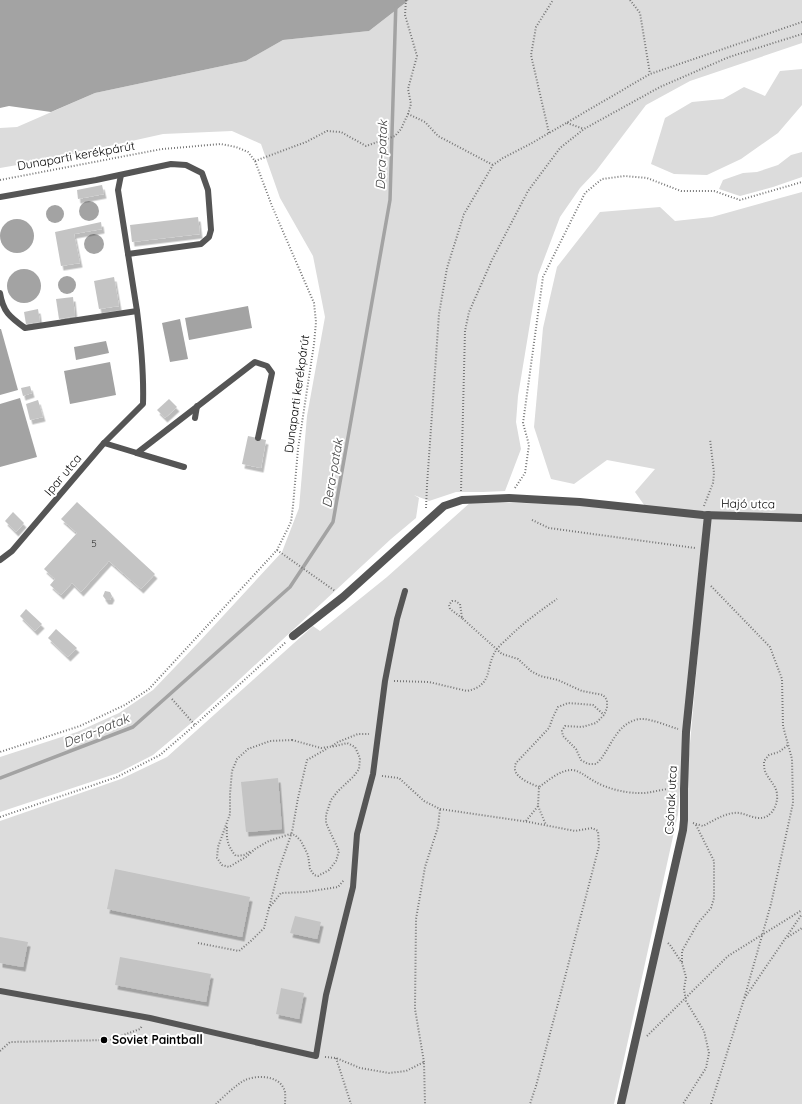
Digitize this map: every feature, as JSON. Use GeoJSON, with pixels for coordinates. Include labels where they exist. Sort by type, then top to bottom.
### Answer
{"type":"FeatureCollection","features":[{"type":"Feature","properties":{"kind":"street","name":"Hajó utca"},"geometry":{"type":"LineString","coordinates":[[293,636],[343,597],[444,506],[462,500],[509,498],[580,502],[705,515],[802,518]]}},
{"type":"Feature","properties":{"kind":"street","name":"Csónak utca"},"geometry":{"type":"LineString","coordinates":[[621,1104],[683,830],[686,732],[704,549],[705,515]]}},
{"type":"Feature","properties":{"kind":"lane"},"geometry":{"type":"LineString","coordinates":[[0,197],[121,175],[171,164],[186,165],[202,173],[208,190],[211,230],[209,237],[201,244],[128,254]]}},
{"type":"Feature","properties":{"kind":"lane"},"geometry":{"type":"LineString","coordinates":[[0,293],[2,304],[12,318],[25,328],[137,311],[118,190],[121,175]]}},
{"type":"Feature","properties":{"kind":"lane","name":"Ipar utca"},"geometry":{"type":"LineString","coordinates":[[0,560],[12,551],[104,443],[143,404],[144,382],[142,350],[137,311]]}},
{"type":"Feature","properties":{"kind":"lane"},"geometry":{"type":"LineString","coordinates":[[137,453],[255,362],[267,366],[272,373],[258,438]]}},
{"type":"Feature","properties":{"kind":"lane"},"geometry":{"type":"LineString","coordinates":[[195,418],[197,406]]}},
{"type":"Feature","properties":{"kind":"lane"},"geometry":{"type":"LineString","coordinates":[[104,443],[184,467]]}},
{"type":"Feature","properties":{"kind":"lane"},"geometry":{"type":"LineString","coordinates":[[0,991],[150,1018],[316,1056],[326,995],[353,887],[357,834],[373,774],[385,681],[397,620],[406,591]]}},
{"type":"Feature","properties":{"kind":"path"},"geometry":{"type":"LineString","coordinates":[[255,160],[306,142],[328,132],[341,132],[366,146],[396,136],[401,129],[411,104],[408,89],[417,56],[406,16],[406,0]]}},
{"type":"Feature","properties":{"kind":"path"},"geometry":{"type":"LineString","coordinates":[[549,133],[531,55],[536,27],[553,0]]}},
{"type":"Feature","properties":{"kind":"path"},"geometry":{"type":"LineString","coordinates":[[630,0],[640,13],[650,74]]}},
{"type":"Feature","properties":{"kind":"path"},"geometry":{"type":"LineString","coordinates":[[426,521],[439,314],[447,268],[464,214],[493,165],[650,74],[802,22]]}},
{"type":"Feature","properties":{"kind":"path"},"geometry":{"type":"LineString","coordinates":[[462,500],[460,489],[465,331],[469,312],[492,260],[528,191],[560,148],[584,128],[660,87],[729,57],[802,34]]}},
{"type":"Feature","properties":{"kind":"path"},"geometry":{"type":"LineString","coordinates":[[408,114],[425,122],[438,136],[493,165]]}},
{"type":"Feature","properties":{"kind":"path"},"geometry":{"type":"LineString","coordinates":[[567,123],[584,128]]}},
{"type":"Feature","properties":{"kind":"path","name":"Dunaparti kerékpárút"},"geometry":{"type":"LineString","coordinates":[[0,180],[162,150],[221,144],[236,147],[248,152],[255,160],[272,206],[314,303],[316,322],[298,448],[293,506],[290,522],[278,550],[149,689],[125,705],[80,726],[0,752]]}},
{"type":"Feature","properties":{"kind":"path"},"geometry":{"type":"LineString","coordinates":[[509,498],[525,473],[529,445],[523,423],[543,277],[585,194],[602,179],[625,176],[647,178],[681,191],[714,191],[740,200],[802,182]]}},
{"type":"Feature","properties":{"kind":"path"},"geometry":{"type":"LineString","coordinates":[[705,515],[705,504],[713,483],[714,473],[710,439]]}},
{"type":"Feature","properties":{"kind":"path"},"geometry":{"type":"LineString","coordinates":[[532,520],[550,528],[704,549]]}},
{"type":"Feature","properties":{"kind":"path"},"geometry":{"type":"LineString","coordinates":[[278,550],[328,586]]}},
{"type":"Feature","properties":{"kind":"path"},"geometry":{"type":"LineString","coordinates":[[701,577],[770,647],[782,678],[783,726],[792,759],[793,803],[771,904],[744,999],[711,1104]]}},
{"type":"Feature","properties":{"kind":"path"},"geometry":{"type":"LineString","coordinates":[[385,681],[429,682],[467,691],[473,690],[481,686],[487,678],[492,658],[497,649],[522,625],[557,599]]}},
{"type":"Feature","properties":{"kind":"path"},"geometry":{"type":"LineString","coordinates":[[462,618],[460,604],[455,600],[452,601],[449,604],[450,609],[502,654],[518,659],[540,676],[558,680],[582,691],[603,695],[606,700],[606,708],[604,715],[596,723],[582,727],[565,726],[562,731],[563,736],[576,750],[581,760],[588,764],[596,764],[601,760],[615,736],[623,726],[637,719],[645,719],[686,732]]}},
{"type":"Feature","properties":{"kind":"path"},"geometry":{"type":"LineString","coordinates":[[0,817],[117,777],[160,755],[293,636]]}},
{"type":"Feature","properties":{"kind":"path"},"geometry":{"type":"LineString","coordinates":[[172,699],[195,725]]}},
{"type":"Feature","properties":{"kind":"path"},"geometry":{"type":"LineString","coordinates":[[540,787],[518,775],[515,770],[516,763],[549,728],[558,707],[568,703],[593,705],[604,715]]}},
{"type":"Feature","properties":{"kind":"path"},"geometry":{"type":"LineString","coordinates":[[198,943],[239,951],[264,928],[279,869],[292,832],[307,760],[338,742],[358,734],[378,734]]}},
{"type":"Feature","properties":{"kind":"path"},"geometry":{"type":"LineString","coordinates":[[227,823],[228,843],[236,856],[244,855],[254,849],[269,841],[290,834],[295,835],[301,841],[308,856],[310,869],[314,875],[318,876],[329,870],[336,861],[339,851],[326,823],[326,815],[331,800],[359,769],[360,758],[355,747],[347,743],[322,748],[292,740],[270,741],[248,749],[237,759],[232,771],[230,814],[218,847],[217,858],[222,864],[230,867],[246,857],[254,849]]}},
{"type":"Feature","properties":{"kind":"path"},"geometry":{"type":"LineString","coordinates":[[684,820],[703,826],[736,812],[761,818],[769,815],[774,809],[778,795],[764,770],[764,761],[769,755],[780,752],[788,745]]}},
{"type":"Feature","properties":{"kind":"path"},"geometry":{"type":"LineString","coordinates":[[546,825],[538,806],[540,787],[561,772],[572,770],[585,774],[593,781],[609,787],[637,794],[668,788],[684,789]]}},
{"type":"Feature","properties":{"kind":"path"},"geometry":{"type":"LineString","coordinates":[[373,774],[399,778],[424,801],[440,809],[526,821],[575,831],[592,828],[598,832],[599,846],[562,989],[530,1104]]}},
{"type":"Feature","properties":{"kind":"path"},"geometry":{"type":"LineString","coordinates":[[526,821],[538,806]]}},
{"type":"Feature","properties":{"kind":"path"},"geometry":{"type":"LineString","coordinates":[[425,1104],[424,1062],[415,1009],[416,919],[425,867],[438,827],[440,809]]}},
{"type":"Feature","properties":{"kind":"path"},"geometry":{"type":"LineString","coordinates":[[682,964],[682,951],[698,923],[711,908],[714,898],[714,861],[695,823]]}},
{"type":"Feature","properties":{"kind":"path"},"geometry":{"type":"LineString","coordinates":[[269,908],[280,893],[306,892],[338,887],[354,871]]}},
{"type":"Feature","properties":{"kind":"path"},"geometry":{"type":"LineString","coordinates":[[633,1050],[728,956],[802,910]]}},
{"type":"Feature","properties":{"kind":"path"},"geometry":{"type":"LineString","coordinates":[[744,999],[802,914]]}},
{"type":"Feature","properties":{"kind":"path"},"geometry":{"type":"LineString","coordinates":[[786,937],[802,928]]}},
{"type":"Feature","properties":{"kind":"path"},"geometry":{"type":"LineString","coordinates":[[670,945],[682,964],[686,977],[684,989],[686,1001],[704,1031],[710,1053],[706,1068],[684,1104]]}},
{"type":"Feature","properties":{"kind":"path"},"geometry":{"type":"LineString","coordinates":[[0,1051],[10,1042],[110,1040],[140,1029],[150,1018]]}},
{"type":"Feature","properties":{"kind":"path"},"geometry":{"type":"LineString","coordinates":[[316,1056],[336,1058],[360,1068],[389,1073],[406,1072],[424,1062]]}},
{"type":"Feature","properties":{"kind":"path"},"geometry":{"type":"LineString","coordinates":[[336,1058],[351,1104]]}},
{"type":"Feature","properties":{"kind":"path"},"geometry":{"type":"LineString","coordinates":[[216,1104],[245,1080],[266,1077],[274,1079],[284,1088],[285,1104]]}},
{"type":"Feature","properties":{"kind":"shaded area"},"geometry":{"type":"Polygon","coordinates":[[[0,0],[409,0],[369,31],[283,40],[246,61],[95,93],[51,112],[9,106],[0,108],[0,0]]]}},
{"type":"Feature","properties":{"kind":"shaded area"},"geometry":{"type":"Polygon","coordinates":[[[409,0],[802,0],[802,43],[690,81],[646,105],[596,171],[580,188],[560,217],[538,275],[518,396],[516,422],[521,449],[505,491],[456,492],[429,501],[414,495],[419,498],[416,518],[391,539],[196,719],[153,755],[118,773],[0,812],[0,757],[77,732],[119,713],[153,690],[282,552],[299,508],[307,416],[325,317],[313,256],[280,198],[261,144],[232,131],[163,134],[46,160],[0,168],[0,128],[17,127],[95,93],[246,61],[283,40],[369,31],[409,0]]]}},
{"type":"Feature","properties":{"kind":"shaded area"},"geometry":{"type":"Polygon","coordinates":[[[802,69],[802,105],[778,133],[741,159],[707,175],[674,174],[651,164],[665,118],[692,102],[723,99],[744,87],[765,96],[780,71],[802,69]]]}},
{"type":"Feature","properties":{"kind":"shaded area"},"geometry":{"type":"Polygon","coordinates":[[[802,152],[802,177],[740,196],[719,189],[723,180],[743,173],[757,172],[778,165],[791,155],[802,152]]]}},
{"type":"Feature","properties":{"kind":"shaded area"},"geometry":{"type":"Polygon","coordinates":[[[802,192],[802,1104],[624,1104],[686,825],[686,789],[708,540],[704,518],[691,651],[678,814],[614,1104],[0,1104],[0,821],[121,779],[167,757],[313,626],[320,631],[387,577],[472,501],[647,509],[635,492],[655,469],[607,460],[574,484],[551,479],[534,427],[543,328],[557,267],[600,212],[660,207],[675,221],[712,217],[802,192]]]}},
{"type":"Feature","properties":{"kind":"shaded area"},"geometry":{"type":"Polygon","coordinates":[[[89,201],[96,204],[99,211],[96,218],[89,221],[82,218],[79,211],[82,204],[89,201]]]}},
{"type":"Feature","properties":{"kind":"shaded area"},"geometry":{"type":"Polygon","coordinates":[[[55,205],[61,208],[64,214],[61,220],[55,223],[49,220],[46,214],[49,208],[55,205]]]}},
{"type":"Feature","properties":{"kind":"shaded area"},"geometry":{"type":"Polygon","coordinates":[[[14,219],[20,219],[24,220],[31,226],[34,236],[33,243],[27,250],[20,253],[14,253],[10,252],[3,246],[0,239],[0,233],[1,229],[7,222],[14,219]]]}},
{"type":"Feature","properties":{"kind":"shaded area"},"geometry":{"type":"Polygon","coordinates":[[[94,234],[101,237],[104,244],[101,251],[94,254],[87,251],[84,244],[87,237],[94,234]]]}},
{"type":"Feature","properties":{"kind":"shaded area"},"geometry":{"type":"Polygon","coordinates":[[[21,269],[27,269],[31,270],[38,276],[41,286],[40,293],[34,300],[27,303],[21,303],[17,302],[10,296],[7,289],[7,283],[8,279],[14,272],[21,269]]]}},
{"type":"Feature","properties":{"kind":"shaded area"},"geometry":{"type":"Polygon","coordinates":[[[67,276],[73,279],[76,285],[73,291],[67,294],[61,291],[58,285],[61,279],[67,276]]]}},
{"type":"Feature","properties":{"kind":"shaded area"},"geometry":{"type":"Polygon","coordinates":[[[248,306],[252,328],[189,340],[185,318],[248,306]]]}},
{"type":"Feature","properties":{"kind":"shaded area"},"geometry":{"type":"Polygon","coordinates":[[[180,319],[188,359],[170,362],[162,323],[180,319]]]}},
{"type":"Feature","properties":{"kind":"shaded area"},"geometry":{"type":"Polygon","coordinates":[[[0,329],[18,390],[0,395],[0,329]]]}},
{"type":"Feature","properties":{"kind":"shaded area"},"geometry":{"type":"Polygon","coordinates":[[[106,341],[109,353],[76,360],[74,347],[106,341]]]}},
{"type":"Feature","properties":{"kind":"shaded area"},"geometry":{"type":"Polygon","coordinates":[[[110,362],[116,395],[70,404],[64,371],[110,362]]]}},
{"type":"Feature","properties":{"kind":"shaded area"},"geometry":{"type":"Polygon","coordinates":[[[20,398],[37,457],[0,467],[0,404],[20,398]]]}},
{"type":"Feature","properties":{"kind":"building"},"geometry":{"type":"Polygon","coordinates":[[[102,185],[104,194],[78,199],[77,190],[102,185]]]}},
{"type":"Feature","properties":{"kind":"building"},"geometry":{"type":"Polygon","coordinates":[[[198,217],[200,234],[132,242],[130,225],[198,217]]]}},
{"type":"Feature","properties":{"kind":"building"},"geometry":{"type":"Polygon","coordinates":[[[101,222],[102,229],[74,234],[80,263],[61,266],[55,232],[101,222]]]}},
{"type":"Feature","properties":{"kind":"building"},"geometry":{"type":"Polygon","coordinates":[[[114,277],[119,306],[99,309],[94,281],[114,277]]]}},
{"type":"Feature","properties":{"kind":"building"},"geometry":{"type":"Polygon","coordinates":[[[73,297],[75,316],[59,319],[56,299],[73,297]]]}},
{"type":"Feature","properties":{"kind":"building"},"geometry":{"type":"Polygon","coordinates":[[[38,309],[40,322],[26,324],[24,312],[38,309]]]}},
{"type":"Feature","properties":{"kind":"building"},"geometry":{"type":"Polygon","coordinates":[[[30,386],[32,393],[23,396],[21,388],[30,386]]]}},
{"type":"Feature","properties":{"kind":"building"},"geometry":{"type":"Polygon","coordinates":[[[169,399],[177,407],[165,418],[157,410],[169,399]]]}},
{"type":"Feature","properties":{"kind":"building"},"geometry":{"type":"Polygon","coordinates":[[[38,400],[43,417],[30,420],[26,404],[38,400]]]}},
{"type":"Feature","properties":{"kind":"building"},"geometry":{"type":"Polygon","coordinates":[[[248,436],[266,440],[261,468],[242,464],[248,436]]]}},
{"type":"Feature","properties":{"kind":"building"},"geometry":{"type":"Polygon","coordinates":[[[77,502],[155,574],[141,589],[109,561],[81,592],[72,583],[61,595],[50,585],[55,579],[44,569],[77,533],[61,519],[77,502]]]}},
{"type":"Feature","properties":{"kind":"building"},"geometry":{"type":"Polygon","coordinates":[[[13,512],[24,523],[16,532],[5,521],[13,512]]]}},
{"type":"Feature","properties":{"kind":"building"},"geometry":{"type":"Polygon","coordinates":[[[105,591],[110,592],[112,596],[110,600],[106,600],[103,596],[105,591]]]}},
{"type":"Feature","properties":{"kind":"building"},"geometry":{"type":"Polygon","coordinates":[[[26,609],[42,624],[35,631],[20,616],[26,609]]]}},
{"type":"Feature","properties":{"kind":"building"},"geometry":{"type":"Polygon","coordinates":[[[56,629],[77,648],[68,657],[48,638],[56,629]]]}},
{"type":"Feature","properties":{"kind":"building"},"geometry":{"type":"Polygon","coordinates":[[[278,778],[282,829],[246,832],[241,782],[278,778]]]}},
{"type":"Feature","properties":{"kind":"building"},"geometry":{"type":"Polygon","coordinates":[[[115,869],[250,897],[242,937],[107,909],[115,869]]]}},
{"type":"Feature","properties":{"kind":"building"},"geometry":{"type":"Polygon","coordinates":[[[295,916],[321,922],[317,939],[290,933],[295,916]]]}},
{"type":"Feature","properties":{"kind":"building"},"geometry":{"type":"Polygon","coordinates":[[[0,937],[28,942],[23,967],[0,963],[0,937]]]}},
{"type":"Feature","properties":{"kind":"building"},"geometry":{"type":"Polygon","coordinates":[[[120,957],[211,974],[206,1002],[115,985],[120,957]]]}},
{"type":"Feature","properties":{"kind":"building"},"geometry":{"type":"Polygon","coordinates":[[[281,988],[304,993],[299,1019],[276,1014],[281,988]]]}},
{"type":"Feature","properties":{"kind":"waterway","name":"Dera-patak"},"geometry":{"type":"LineString","coordinates":[[0,778],[133,727],[290,587],[333,522],[390,200],[396,0]]}},
{"type":"Feature","properties":{"kind":"place","name":"Soviet Paintball"},"geometry":{"type":"Point","coordinates":[104,1040]}}]}
